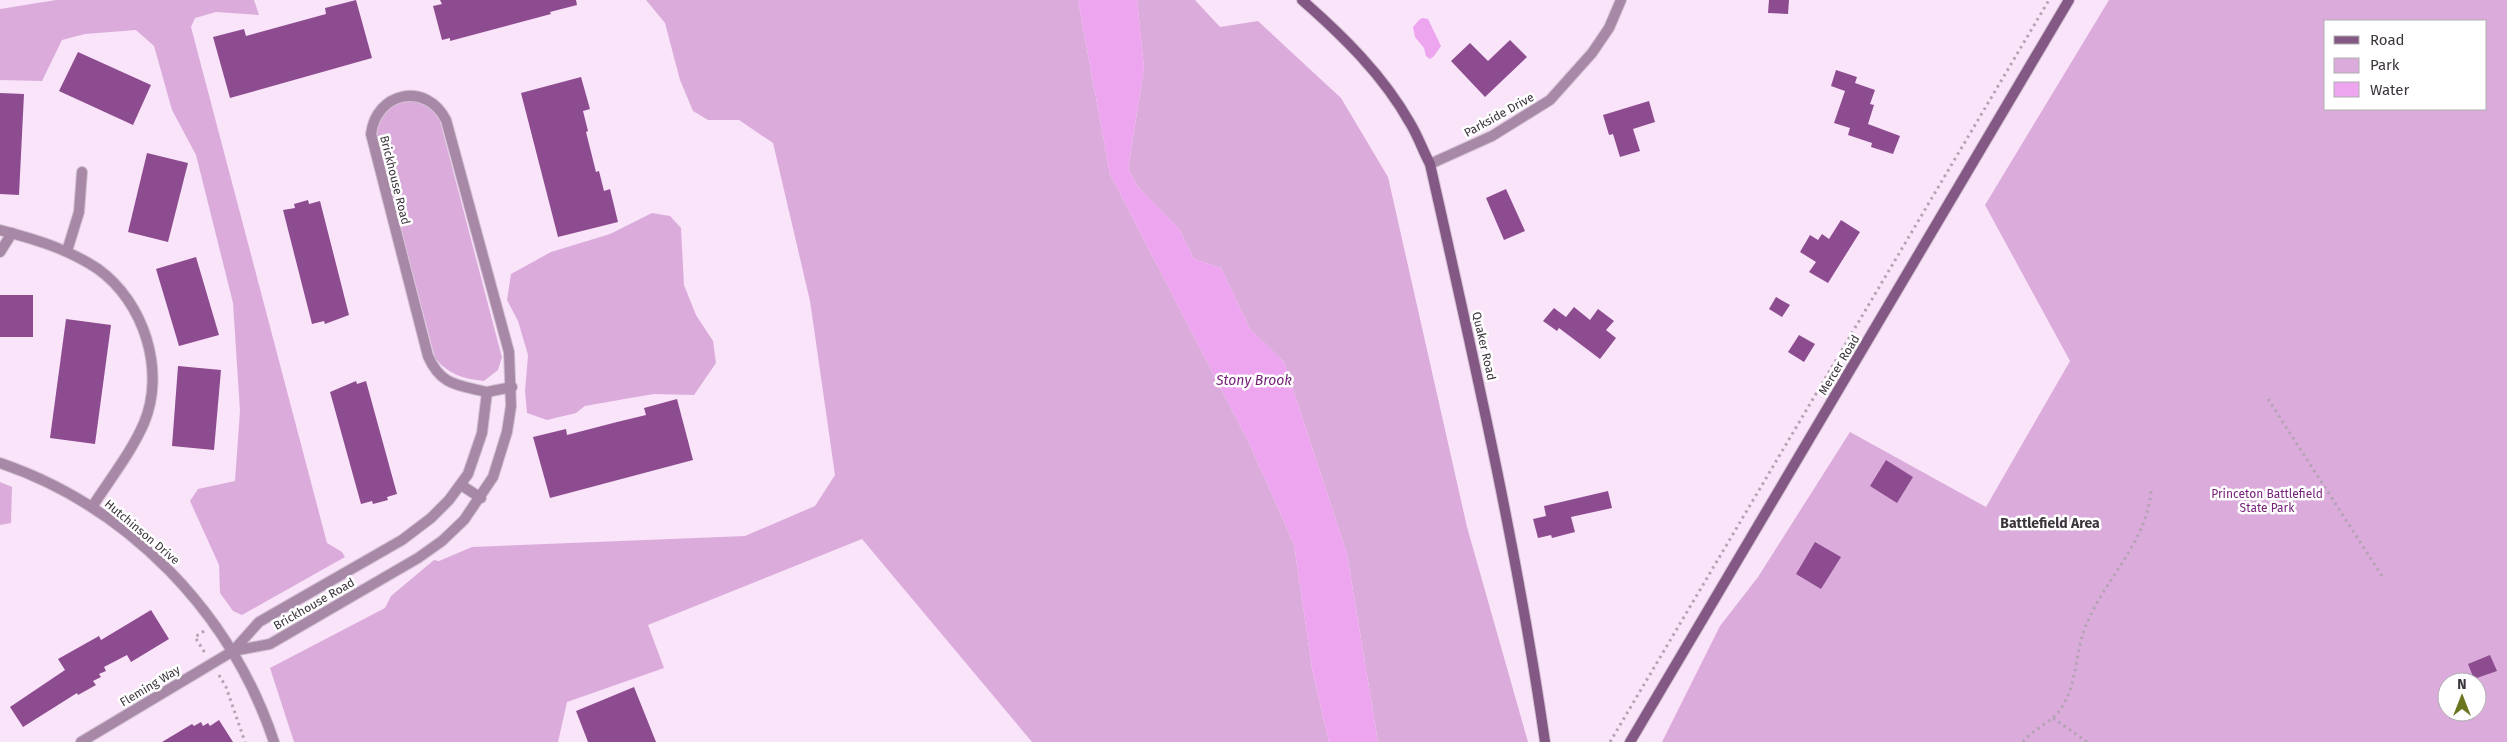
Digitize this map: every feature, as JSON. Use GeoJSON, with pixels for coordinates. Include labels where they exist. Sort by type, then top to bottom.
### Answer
{"type":"FeatureCollection","features":[{"type":"Feature","properties":{"kind":"main road","name":"Quaker Road"},"geometry":{"type":"LineString","coordinates":[[1302,0],[1331,25],[1374,71],[1411,124],[1430,164],[1493,448],[1527,627],[1545,742]]}},
{"type":"Feature","properties":{"kind":"main road","name":"Mercer Road"},"geometry":{"type":"LineString","coordinates":[[1630,742],[2069,0]]}},
{"type":"Feature","properties":{"kind":"street","name":"Parkside Drive"},"geometry":{"type":"LineString","coordinates":[[1430,164],[1492,136],[1550,100],[1592,53],[1609,28],[1621,0]]}},
{"type":"Feature","properties":{"kind":"street","name":"Brickhouse Road"},"geometry":{"type":"LineString","coordinates":[[232,651],[270,644],[418,558],[442,541],[464,520],[481,498],[493,477],[501,456],[507,432],[512,387],[509,352],[446,120],[440,109],[424,98],[399,98],[383,106],[376,114],[371,134],[428,356],[435,372],[444,380],[487,392],[512,387]]}},
{"type":"Feature","properties":{"kind":"street"},"geometry":{"type":"LineString","coordinates":[[67,251],[80,212],[82,172]]}},
{"type":"Feature","properties":{"kind":"street"},"geometry":{"type":"LineString","coordinates":[[0,230],[67,251],[99,270],[118,288],[132,307],[142,326],[150,351],[153,377],[151,399],[144,421],[132,445],[92,507]]}},
{"type":"Feature","properties":{"kind":"street"},"geometry":{"type":"LineString","coordinates":[[0,252],[12,233]]}},
{"type":"Feature","properties":{"kind":"street","name":"Brickhouse Road"},"geometry":{"type":"LineString","coordinates":[[232,651],[260,622],[402,540],[431,518],[461,485],[476,455],[482,433],[487,392]]}},
{"type":"Feature","properties":{"kind":"street","name":"Hutchinson Drive"},"geometry":{"type":"LineString","coordinates":[[0,463],[62,488],[92,507],[123,529],[172,573],[208,615],[232,651],[258,698],[274,742]]}},
{"type":"Feature","properties":{"kind":"street"},"geometry":{"type":"LineString","coordinates":[[461,485],[481,498]]}},
{"type":"Feature","properties":{"kind":"street","name":"Fleming Way"},"geometry":{"type":"LineString","coordinates":[[80,742],[232,651]]}},
{"type":"Feature","properties":{"kind":"path"},"geometry":{"type":"LineString","coordinates":[[1610,742],[2049,0]]}},
{"type":"Feature","properties":{"kind":"path"},"geometry":{"type":"LineString","coordinates":[[2268,399],[2382,576]]}},
{"type":"Feature","properties":{"kind":"path"},"geometry":{"type":"LineString","coordinates":[[2023,742],[2053,718],[2062,707],[2069,693],[2086,625],[2102,591],[2132,547],[2150,510],[2151,491]]}},
{"type":"Feature","properties":{"kind":"path"},"geometry":{"type":"LineString","coordinates":[[2053,718],[2087,742]]}},
{"type":"Feature","properties":{"kind":"green space"},"geometry":{"type":"Polygon","coordinates":[[[56,0],[254,0],[259,15],[216,12],[195,18],[191,27],[327,543],[342,552],[345,557],[242,615],[233,611],[220,593],[219,565],[190,501],[198,489],[235,481],[240,411],[233,303],[196,155],[172,110],[154,46],[136,30],[85,34],[62,40],[42,81],[0,80],[0,9],[56,0]]]}},
{"type":"Feature","properties":{"kind":"green space"},"geometry":{"type":"Polygon","coordinates":[[[646,0],[1078,0],[1110,174],[1250,445],[1294,544],[1312,668],[1329,742],[1032,742],[862,539],[648,625],[664,668],[567,702],[558,742],[294,742],[270,668],[385,608],[391,596],[434,560],[439,561],[472,547],[745,536],[815,506],[835,475],[810,301],[773,143],[739,120],[708,120],[693,111],[680,80],[665,23],[646,0]]]}},
{"type":"Feature","properties":{"kind":"green space"},"geometry":{"type":"Polygon","coordinates":[[[1137,0],[1195,0],[1220,27],[1258,21],[1341,98],[1388,177],[1467,527],[1528,742],[1378,742],[1347,554],[1284,362],[1250,329],[1221,268],[1194,259],[1179,229],[1138,187],[1128,169],[1144,68],[1137,0]]]}},
{"type":"Feature","properties":{"kind":"green space","name":"Princeton Battlefield State Park"},"geometry":{"type":"Polygon","coordinates":[[[2109,0],[2507,0],[2507,742],[1662,742],[1720,626],[1758,577],[1850,432],[1986,507],[2070,361],[1985,205],[2109,0]]]}},
{"type":"Feature","properties":{"kind":"green space"},"geometry":{"type":"Polygon","coordinates":[[[416,101],[431,108],[440,121],[502,357],[498,370],[484,381],[456,375],[440,364],[435,358],[376,133],[380,118],[389,108],[401,103],[416,101]]]}},
{"type":"Feature","properties":{"kind":"green space"},"geometry":{"type":"Polygon","coordinates":[[[652,213],[670,216],[681,228],[684,285],[696,315],[713,341],[716,363],[694,395],[654,394],[630,398],[585,406],[576,413],[547,420],[527,413],[525,391],[528,355],[518,321],[507,300],[511,274],[551,252],[610,234],[652,213]]]}},
{"type":"Feature","properties":{"kind":"green space"},"geometry":{"type":"Polygon","coordinates":[[[0,482],[12,487],[11,523],[0,525],[0,482]]]}},
{"type":"Feature","properties":{"kind":"water","name":"Stony Brook"},"geometry":{"type":"Polygon","coordinates":[[[1078,0],[1137,0],[1144,68],[1128,169],[1138,187],[1179,229],[1194,259],[1221,268],[1250,329],[1284,362],[1347,554],[1378,742],[1329,742],[1312,668],[1294,544],[1250,445],[1110,174],[1078,0]]]}},
{"type":"Feature","properties":{"kind":"water"},"geometry":{"type":"Polygon","coordinates":[[[1423,18],[1428,19],[1441,46],[1430,59],[1426,56],[1424,48],[1415,37],[1413,27],[1423,18]]]}},
{"type":"Feature","properties":{"kind":"building"},"geometry":{"type":"Polygon","coordinates":[[[356,0],[372,58],[230,98],[213,37],[244,29],[246,36],[326,14],[325,8],[356,0]]]}},
{"type":"Feature","properties":{"kind":"building"},"geometry":{"type":"Polygon","coordinates":[[[440,0],[576,0],[577,5],[550,12],[551,14],[450,41],[450,38],[442,40],[433,6],[442,4],[440,0]]]}},
{"type":"Feature","properties":{"kind":"building"},"geometry":{"type":"Polygon","coordinates":[[[1769,0],[1789,0],[1788,14],[1768,13],[1769,0]]]}},
{"type":"Feature","properties":{"kind":"building"},"geometry":{"type":"Polygon","coordinates":[[[1510,40],[1527,57],[1485,97],[1451,61],[1470,43],[1488,61],[1510,40]]]}},
{"type":"Feature","properties":{"kind":"building"},"geometry":{"type":"Polygon","coordinates":[[[78,52],[151,85],[133,125],[59,91],[78,52]]]}},
{"type":"Feature","properties":{"kind":"building"},"geometry":{"type":"Polygon","coordinates":[[[1836,70],[1857,77],[1855,83],[1875,90],[1870,104],[1874,105],[1868,124],[1900,136],[1893,154],[1871,147],[1872,143],[1848,135],[1850,128],[1834,123],[1845,91],[1831,86],[1836,70]]]}},
{"type":"Feature","properties":{"kind":"building"},"geometry":{"type":"Polygon","coordinates":[[[581,77],[590,109],[583,111],[596,172],[599,171],[604,191],[610,189],[618,222],[558,237],[521,93],[581,77]]]}},
{"type":"Feature","properties":{"kind":"building"},"geometry":{"type":"Polygon","coordinates":[[[0,93],[24,94],[19,195],[0,194],[0,93]]]}},
{"type":"Feature","properties":{"kind":"building"},"geometry":{"type":"Polygon","coordinates":[[[1649,101],[1655,122],[1633,129],[1640,151],[1620,157],[1613,134],[1609,135],[1603,115],[1649,101]]]}},
{"type":"Feature","properties":{"kind":"building"},"geometry":{"type":"Polygon","coordinates":[[[147,153],[188,163],[168,242],[128,232],[147,153]]]}},
{"type":"Feature","properties":{"kind":"building"},"geometry":{"type":"Polygon","coordinates":[[[1506,189],[1525,231],[1504,240],[1486,198],[1506,189]]]}},
{"type":"Feature","properties":{"kind":"building"},"geometry":{"type":"Polygon","coordinates":[[[308,200],[309,204],[320,201],[349,315],[325,324],[324,321],[312,324],[283,210],[295,208],[294,204],[308,200]]]}},
{"type":"Feature","properties":{"kind":"building"},"geometry":{"type":"Polygon","coordinates":[[[1841,220],[1860,232],[1828,283],[1809,272],[1816,262],[1800,252],[1810,235],[1818,240],[1822,234],[1829,239],[1841,220]]]}},
{"type":"Feature","properties":{"kind":"building"},"geometry":{"type":"Polygon","coordinates":[[[196,257],[219,335],[179,346],[156,269],[196,257]]]}},
{"type":"Feature","properties":{"kind":"building"},"geometry":{"type":"Polygon","coordinates":[[[0,295],[33,295],[33,337],[0,337],[0,295]]]}},
{"type":"Feature","properties":{"kind":"building"},"geometry":{"type":"Polygon","coordinates":[[[1776,297],[1790,305],[1782,317],[1769,309],[1776,297]]]}},
{"type":"Feature","properties":{"kind":"building"},"geometry":{"type":"Polygon","coordinates":[[[1574,307],[1590,320],[1598,309],[1614,321],[1606,330],[1616,338],[1600,359],[1559,328],[1557,331],[1543,321],[1554,308],[1566,317],[1574,307]]]}},
{"type":"Feature","properties":{"kind":"building"},"geometry":{"type":"Polygon","coordinates":[[[66,319],[111,325],[95,444],[50,438],[66,319]]]}},
{"type":"Feature","properties":{"kind":"building"},"geometry":{"type":"Polygon","coordinates":[[[1799,335],[1815,344],[1804,362],[1788,352],[1799,335]]]}},
{"type":"Feature","properties":{"kind":"building"},"geometry":{"type":"Polygon","coordinates":[[[178,366],[221,370],[214,450],[172,446],[178,366]]]}},
{"type":"Feature","properties":{"kind":"building"},"geometry":{"type":"Polygon","coordinates":[[[356,381],[357,384],[366,381],[397,494],[387,497],[388,500],[373,504],[372,501],[361,504],[330,392],[356,381]]]}},
{"type":"Feature","properties":{"kind":"building"},"geometry":{"type":"Polygon","coordinates":[[[677,399],[693,460],[550,498],[533,437],[566,429],[567,435],[646,415],[644,408],[677,399]]]}},
{"type":"Feature","properties":{"kind":"building"},"geometry":{"type":"Polygon","coordinates":[[[1886,460],[1913,477],[1897,503],[1870,486],[1886,460]]]}},
{"type":"Feature","properties":{"kind":"building"},"geometry":{"type":"Polygon","coordinates":[[[1608,491],[1612,508],[1571,517],[1575,532],[1552,538],[1551,535],[1538,538],[1533,519],[1546,516],[1544,506],[1608,491]]]}},
{"type":"Feature","properties":{"kind":"building"},"geometry":{"type":"Polygon","coordinates":[[[1815,542],[1841,557],[1821,589],[1796,574],[1815,542]]]}},
{"type":"Feature","properties":{"kind":"building"},"geometry":{"type":"Polygon","coordinates":[[[151,610],[169,639],[131,662],[127,655],[104,667],[106,671],[99,674],[101,677],[93,681],[96,685],[78,695],[77,693],[23,727],[10,707],[65,670],[58,659],[99,636],[101,640],[151,610]]]}},
{"type":"Feature","properties":{"kind":"building"},"geometry":{"type":"Polygon","coordinates":[[[2490,655],[2497,671],[2487,674],[2487,672],[2471,672],[2468,664],[2490,655]]]}},
{"type":"Feature","properties":{"kind":"building"},"geometry":{"type":"Polygon","coordinates":[[[634,687],[656,742],[588,742],[576,711],[634,687]]]}},
{"type":"Feature","properties":{"kind":"building"},"geometry":{"type":"Polygon","coordinates":[[[219,720],[233,742],[162,742],[192,724],[194,726],[201,722],[203,726],[208,723],[210,726],[219,720]]]}},
{"type":"Feature","properties":{"kind":"district","name":"Battlefield Area"},"geometry":{"type":"Point","coordinates":[2050,523]}}]}
